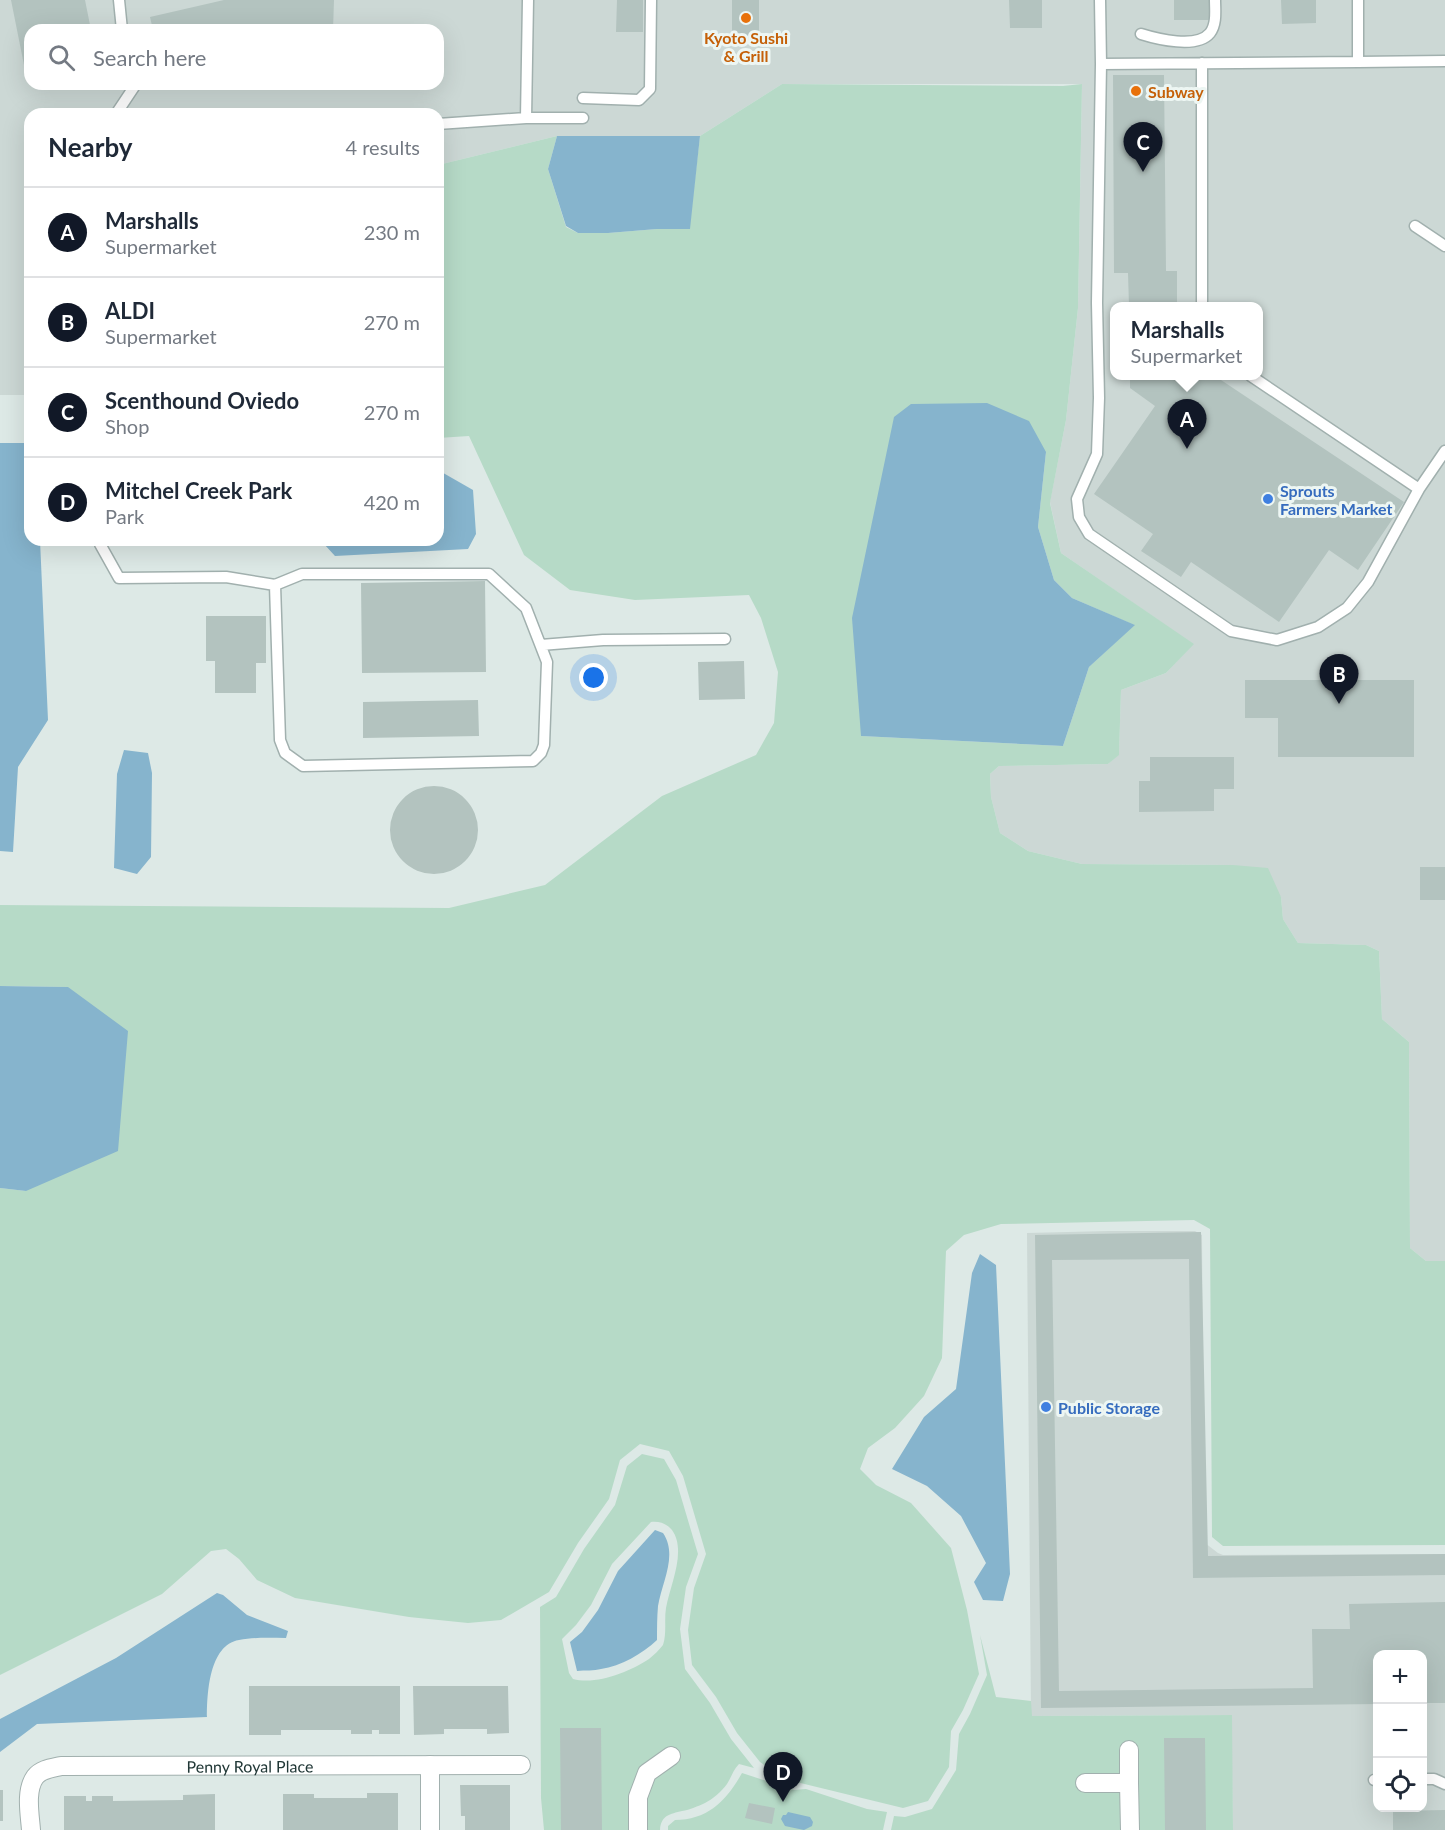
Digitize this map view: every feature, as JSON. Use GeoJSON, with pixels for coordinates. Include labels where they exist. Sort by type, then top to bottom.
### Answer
{"type":"FeatureCollection","features":[{"type":"Feature","properties":{"kind":"street"},"geometry":{"type":"LineString","coordinates":[[1129,1750],[1130,1830]]}},
{"type":"Feature","properties":{"kind":"street"},"geometry":{"type":"LineString","coordinates":[[638,1830],[638,1797],[647,1773],[671,1756]]}},
{"type":"Feature","properties":{"kind":"street"},"geometry":{"type":"LineString","coordinates":[[430,1765],[430,1830]]}},
{"type":"Feature","properties":{"kind":"street","name":"Penny Royal Place"},"geometry":{"type":"LineString","coordinates":[[31,1830],[30,1791],[35,1777],[45,1769],[61,1766],[521,1765]]}},
{"type":"Feature","properties":{"kind":"street"},"geometry":{"type":"LineString","coordinates":[[1085,1784],[1129,1783]]}},
{"type":"Feature","properties":{"kind":"lane"},"geometry":{"type":"LineString","coordinates":[[119,0],[121,24]]}},
{"type":"Feature","properties":{"kind":"lane"},"geometry":{"type":"LineString","coordinates":[[526,118],[528,0]]}},
{"type":"Feature","properties":{"kind":"lane"},"geometry":{"type":"LineString","coordinates":[[582,98],[639,100],[650,89],[651,0]]}},
{"type":"Feature","properties":{"kind":"lane"},"geometry":{"type":"LineString","coordinates":[[1100,0],[1097,454],[1077,499],[1079,517],[1089,534],[1231,631],[1277,640],[1318,627],[1347,608],[1368,582],[1419,489],[1445,451]]}},
{"type":"Feature","properties":{"kind":"lane"},"geometry":{"type":"LineString","coordinates":[[1141,34],[1163,40],[1198,41],[1210,33],[1215,19],[1215,0]]}},
{"type":"Feature","properties":{"kind":"lane"},"geometry":{"type":"LineString","coordinates":[[1358,0],[1358,62]]}},
{"type":"Feature","properties":{"kind":"lane"},"geometry":{"type":"LineString","coordinates":[[1101,64],[1445,61]]}},
{"type":"Feature","properties":{"kind":"lane"},"geometry":{"type":"LineString","coordinates":[[1202,63],[1202,302]]}},
{"type":"Feature","properties":{"kind":"lane"},"geometry":{"type":"LineString","coordinates":[[120,108],[132,90]]}},
{"type":"Feature","properties":{"kind":"lane"},"geometry":{"type":"LineString","coordinates":[[444,124],[526,118],[583,118]]}},
{"type":"Feature","properties":{"kind":"lane"},"geometry":{"type":"LineString","coordinates":[[1415,226],[1445,246]]}},
{"type":"Feature","properties":{"kind":"lane"},"geometry":{"type":"LineString","coordinates":[[1258,380],[1419,489]]}},
{"type":"Feature","properties":{"kind":"lane"},"geometry":{"type":"LineString","coordinates":[[101,546],[119,578],[226,577],[275,585],[302,574],[489,574],[526,608],[547,662],[544,745],[541,753],[533,761],[303,766],[285,753],[280,740],[275,585]]}},
{"type":"Feature","properties":{"kind":"lane"},"geometry":{"type":"LineString","coordinates":[[541,645],[603,640],[725,639]]}},
{"type":"Feature","properties":{"kind":"lane"},"geometry":{"type":"LineString","coordinates":[[1427,1779],[1434,1779],[1445,1784]]}},
{"type":"Feature","properties":{"kind":"shaded area"},"geometry":{"type":"Polygon","coordinates":[[[0,0],[1445,0],[1445,1261],[1426,1261],[1410,1248],[1409,1042],[1382,1019],[1379,951],[1366,945],[1298,943],[1283,919],[1281,897],[1233,865],[1082,864],[1028,851],[1000,833],[991,797],[990,774],[999,766],[1108,764],[1119,754],[1121,690],[1166,673],[1193,644],[1061,553],[1050,502],[1066,420],[1078,308],[1082,84],[782,84],[700,136],[557,136],[444,164],[444,108],[24,108],[24,395],[0,395],[0,0]]]}},
{"type":"Feature","properties":{"kind":"shaded area"},"geometry":{"type":"Polygon","coordinates":[[[1195,1231],[1202,1235],[1205,1543],[1223,1555],[1445,1554],[1445,1830],[1233,1830],[1231,1715],[1031,1716],[1027,1233],[1195,1231]]]}},
{"type":"Feature","properties":{"kind":"green space"},"geometry":{"type":"Polygon","coordinates":[[[782,84],[1063,86],[1082,84],[1078,308],[1066,420],[1050,503],[1061,553],[1194,644],[1166,673],[1121,690],[1119,755],[1108,764],[999,766],[990,774],[991,797],[1000,833],[1028,851],[1082,864],[1233,865],[1268,868],[1281,897],[1283,919],[1298,943],[1366,945],[1379,951],[1382,1019],[1409,1042],[1410,1248],[1426,1261],[1445,1261],[1445,1545],[1223,1546],[1212,1537],[1210,1229],[1194,1220],[1001,1224],[964,1235],[946,1251],[942,1358],[924,1396],[895,1428],[868,1448],[860,1469],[876,1485],[911,1503],[951,1548],[967,1610],[979,1674],[951,1731],[949,1767],[928,1801],[903,1808],[784,1779],[760,1762],[737,1733],[716,1697],[692,1665],[688,1630],[694,1588],[706,1554],[683,1476],[669,1451],[640,1444],[620,1460],[609,1499],[578,1543],[549,1592],[501,1620],[468,1623],[409,1617],[295,1598],[257,1580],[239,1559],[226,1549],[211,1551],[162,1594],[0,1675],[0,1188],[26,1191],[68,987],[0,986],[0,905],[449,908],[545,885],[662,796],[756,755],[774,723],[778,672],[761,618],[749,595],[635,600],[570,590],[524,555],[469,436],[444,438],[444,164],[557,136],[548,169],[566,227],[578,233],[689,229],[700,136],[782,84]],[[1046,452],[861,736],[1063,746],[1089,667],[1134,625],[1072,598],[1054,580],[1038,527],[1046,452]]]}},
{"type":"Feature","properties":{"kind":"green space"},"geometry":{"type":"Polygon","coordinates":[[[642,1454],[664,1459],[676,1480],[698,1554],[686,1587],[680,1629],[685,1669],[710,1703],[731,1739],[754,1768],[739,1764],[717,1795],[697,1807],[667,1816],[662,1821],[660,1830],[544,1830],[541,1798],[540,1607],[556,1597],[584,1549],[615,1505],[627,1466],[642,1454]],[[651,1522],[612,1564],[591,1605],[562,1639],[569,1673],[573,1679],[602,1679],[622,1673],[649,1659],[663,1645],[666,1608],[678,1558],[678,1548],[672,1530],[663,1523],[651,1522]]]}},
{"type":"Feature","properties":{"kind":"green space"},"geometry":{"type":"Polygon","coordinates":[[[980,1635],[996,1697],[1031,1701],[1032,1716],[1232,1715],[1233,1830],[891,1830],[894,1816],[905,1817],[932,1809],[956,1770],[959,1734],[987,1675],[980,1635]]]}},
{"type":"Feature","properties":{"kind":"green space"},"geometry":{"type":"Polygon","coordinates":[[[742,1773],[794,1790],[806,1789],[867,1809],[887,1812],[883,1830],[668,1830],[668,1826],[675,1820],[697,1816],[715,1807],[730,1792],[742,1773]]]}},
{"type":"Feature","properties":{"kind":"water"},"geometry":{"type":"Polygon","coordinates":[[[557,136],[700,136],[690,229],[578,233],[566,226],[548,169],[557,136]]]}},
{"type":"Feature","properties":{"kind":"water"},"geometry":{"type":"Polygon","coordinates":[[[987,403],[1029,421],[1046,452],[1038,527],[1054,580],[1072,598],[1135,625],[1089,667],[1063,746],[861,736],[852,618],[894,417],[911,404],[987,403]]]}},
{"type":"Feature","properties":{"kind":"water"},"geometry":{"type":"Polygon","coordinates":[[[0,443],[24,443],[24,546],[40,546],[48,720],[18,767],[13,852],[0,851],[0,443]]]}},
{"type":"Feature","properties":{"kind":"water"},"geometry":{"type":"Polygon","coordinates":[[[444,473],[473,490],[476,534],[468,549],[335,556],[326,546],[444,546],[444,473]]]}},
{"type":"Feature","properties":{"kind":"water"},"geometry":{"type":"Polygon","coordinates":[[[124,750],[148,753],[152,773],[151,857],[137,874],[114,868],[117,774],[124,750]]]}},
{"type":"Feature","properties":{"kind":"water"},"geometry":{"type":"Polygon","coordinates":[[[0,986],[68,987],[128,1031],[118,1151],[26,1191],[0,1188],[0,986]]]}},
{"type":"Feature","properties":{"kind":"water"},"geometry":{"type":"Polygon","coordinates":[[[980,1254],[996,1265],[1010,1574],[1003,1601],[983,1600],[974,1582],[986,1563],[961,1516],[927,1486],[892,1469],[924,1417],[956,1389],[972,1273],[980,1254]]]}},
{"type":"Feature","properties":{"kind":"water"},"geometry":{"type":"Polygon","coordinates":[[[655,1530],[663,1533],[669,1550],[668,1569],[658,1606],[657,1640],[638,1655],[624,1662],[598,1670],[577,1671],[570,1642],[582,1632],[598,1610],[618,1571],[655,1530]]]}},
{"type":"Feature","properties":{"kind":"water"},"geometry":{"type":"Polygon","coordinates":[[[217,1593],[223,1595],[247,1615],[288,1631],[286,1638],[239,1640],[229,1644],[221,1651],[209,1684],[207,1717],[37,1724],[0,1752],[0,1719],[116,1658],[217,1593]]]}},
{"type":"Feature","properties":{"kind":"water"},"geometry":{"type":"Polygon","coordinates":[[[788,1812],[810,1817],[813,1822],[812,1826],[804,1830],[785,1826],[781,1819],[788,1812]]]}},
{"type":"Feature","properties":{"kind":"building"},"geometry":{"type":"Polygon","coordinates":[[[11,0],[85,0],[90,24],[24,24],[24,65],[11,0]]]}},
{"type":"Feature","properties":{"kind":"building"},"geometry":{"type":"Polygon","coordinates":[[[224,0],[334,0],[333,24],[152,24],[150,17],[224,0]]]}},
{"type":"Feature","properties":{"kind":"building"},"geometry":{"type":"Polygon","coordinates":[[[617,0],[643,0],[643,32],[616,32],[617,0]]]}},
{"type":"Feature","properties":{"kind":"building","name":"Kyoto Sushi & Grill"},"geometry":{"type":"Polygon","coordinates":[[[732,0],[759,0],[759,36],[732,36],[732,0]]]}},
{"type":"Feature","properties":{"kind":"building"},"geometry":{"type":"Polygon","coordinates":[[[1009,0],[1042,0],[1042,28],[1010,28],[1009,0]]]}},
{"type":"Feature","properties":{"kind":"building"},"geometry":{"type":"Polygon","coordinates":[[[1174,0],[1210,0],[1210,20],[1174,20],[1174,0]]]}},
{"type":"Feature","properties":{"kind":"building"},"geometry":{"type":"Polygon","coordinates":[[[1281,0],[1316,0],[1316,23],[1282,24],[1281,0]]]}},
{"type":"Feature","properties":{"kind":"building"},"geometry":{"type":"Polygon","coordinates":[[[1113,75],[1164,75],[1166,271],[1177,271],[1177,302],[1129,302],[1128,273],[1114,273],[1113,75]]]}},
{"type":"Feature","properties":{"kind":"building"},"geometry":{"type":"Polygon","coordinates":[[[1130,380],[1221,380],[1404,502],[1358,570],[1329,550],[1279,622],[1191,562],[1181,577],[1141,551],[1153,534],[1094,494],[1155,406],[1130,388],[1130,380]]]}},
{"type":"Feature","properties":{"kind":"building"},"geometry":{"type":"Polygon","coordinates":[[[485,581],[486,672],[362,673],[361,583],[485,581]]]}},
{"type":"Feature","properties":{"kind":"building"},"geometry":{"type":"Polygon","coordinates":[[[206,616],[266,616],[266,663],[256,663],[256,693],[215,693],[215,661],[206,661],[206,616]]]}},
{"type":"Feature","properties":{"kind":"building"},"geometry":{"type":"Polygon","coordinates":[[[744,661],[745,699],[699,700],[698,662],[744,661]]]}},
{"type":"Feature","properties":{"kind":"building"},"geometry":{"type":"Polygon","coordinates":[[[1245,680],[1414,680],[1414,757],[1278,757],[1278,718],[1245,718],[1245,680]]]}},
{"type":"Feature","properties":{"kind":"building"},"geometry":{"type":"Polygon","coordinates":[[[478,700],[479,736],[363,738],[363,702],[478,700]]]}},
{"type":"Feature","properties":{"kind":"building"},"geometry":{"type":"Polygon","coordinates":[[[1150,757],[1234,757],[1234,789],[1214,789],[1214,811],[1139,812],[1139,781],[1150,781],[1150,757]]]}},
{"type":"Feature","properties":{"kind":"building"},"geometry":{"type":"Polygon","coordinates":[[[434,786],[451,790],[465,799],[474,813],[478,830],[474,847],[465,861],[451,870],[434,874],[417,870],[403,861],[394,847],[390,830],[394,813],[403,799],[417,790],[434,786]]]}},
{"type":"Feature","properties":{"kind":"building"},"geometry":{"type":"Polygon","coordinates":[[[1420,867],[1445,867],[1445,900],[1420,900],[1420,867]]]}},
{"type":"Feature","properties":{"kind":"building","name":"Public Storage"},"geometry":{"type":"Polygon","coordinates":[[[1201,1232],[1208,1556],[1445,1554],[1445,1575],[1193,1578],[1189,1259],[1052,1260],[1059,1691],[1313,1688],[1312,1629],[1350,1629],[1349,1604],[1445,1602],[1445,1703],[1427,1703],[1427,1650],[1373,1650],[1373,1704],[1041,1708],[1035,1235],[1201,1232]]]}},
{"type":"Feature","properties":{"kind":"building"},"geometry":{"type":"Polygon","coordinates":[[[249,1686],[400,1686],[400,1734],[379,1734],[379,1730],[372,1730],[372,1734],[351,1734],[351,1730],[281,1730],[281,1735],[249,1735],[249,1686]]]}},
{"type":"Feature","properties":{"kind":"building"},"geometry":{"type":"Polygon","coordinates":[[[413,1686],[508,1686],[509,1733],[487,1734],[487,1729],[444,1729],[444,1734],[414,1735],[413,1686]]]}},
{"type":"Feature","properties":{"kind":"building"},"geometry":{"type":"Polygon","coordinates":[[[560,1728],[601,1728],[602,1830],[561,1830],[560,1728]]]}},
{"type":"Feature","properties":{"kind":"building"},"geometry":{"type":"Polygon","coordinates":[[[1164,1738],[1205,1738],[1206,1830],[1165,1830],[1164,1738]]]}},
{"type":"Feature","properties":{"kind":"building"},"geometry":{"type":"Polygon","coordinates":[[[460,1785],[510,1785],[510,1830],[465,1830],[465,1816],[461,1816],[460,1785]]]}},
{"type":"Feature","properties":{"kind":"building"},"geometry":{"type":"Polygon","coordinates":[[[0,1790],[3,1790],[3,1821],[0,1821],[0,1790]]]}},
{"type":"Feature","properties":{"kind":"building"},"geometry":{"type":"Polygon","coordinates":[[[367,1793],[398,1793],[398,1830],[283,1830],[283,1794],[314,1794],[314,1798],[367,1798],[367,1793]]]}},
{"type":"Feature","properties":{"kind":"building"},"geometry":{"type":"Polygon","coordinates":[[[215,1794],[215,1830],[64,1830],[64,1796],[86,1796],[86,1801],[92,1801],[92,1796],[113,1796],[113,1801],[183,1800],[183,1795],[215,1794]]]}},
{"type":"Feature","properties":{"kind":"building"},"geometry":{"type":"Polygon","coordinates":[[[749,1803],[775,1808],[772,1824],[745,1818],[749,1803]]]}},
{"type":"Feature","properties":{"kind":"building"},"geometry":{"type":"Polygon","coordinates":[[[1445,1810],[1445,1830],[1393,1830],[1393,1812],[1445,1810]]]}},
{"type":"Feature","properties":{"kind":"place","name":"Kyoto Sushi & Grill"},"geometry":{"type":"Point","coordinates":[746,18]}},
{"type":"Feature","properties":{"kind":"place","name":"Subway"},"geometry":{"type":"Point","coordinates":[1136,91]}},
{"type":"Feature","properties":{"kind":"place","name":"Scenthound Oviedo"},"geometry":{"type":"Point","coordinates":[1143,172]}},
{"type":"Feature","properties":{"kind":"place","name":"Marshalls"},"geometry":{"type":"Point","coordinates":[1187,449]}},
{"type":"Feature","properties":{"kind":"place","name":"Sprouts Farmers Market"},"geometry":{"type":"Point","coordinates":[1268,499]}},
{"type":"Feature","properties":{"kind":"place","name":"ALDI"},"geometry":{"type":"Point","coordinates":[1339,704]}},
{"type":"Feature","properties":{"kind":"place","name":"Public Storage"},"geometry":{"type":"Point","coordinates":[1046,1407]}},
{"type":"Feature","properties":{"kind":"place","name":"Mitchel Creek Park"},"geometry":{"type":"Point","coordinates":[783,1802]}}]}
